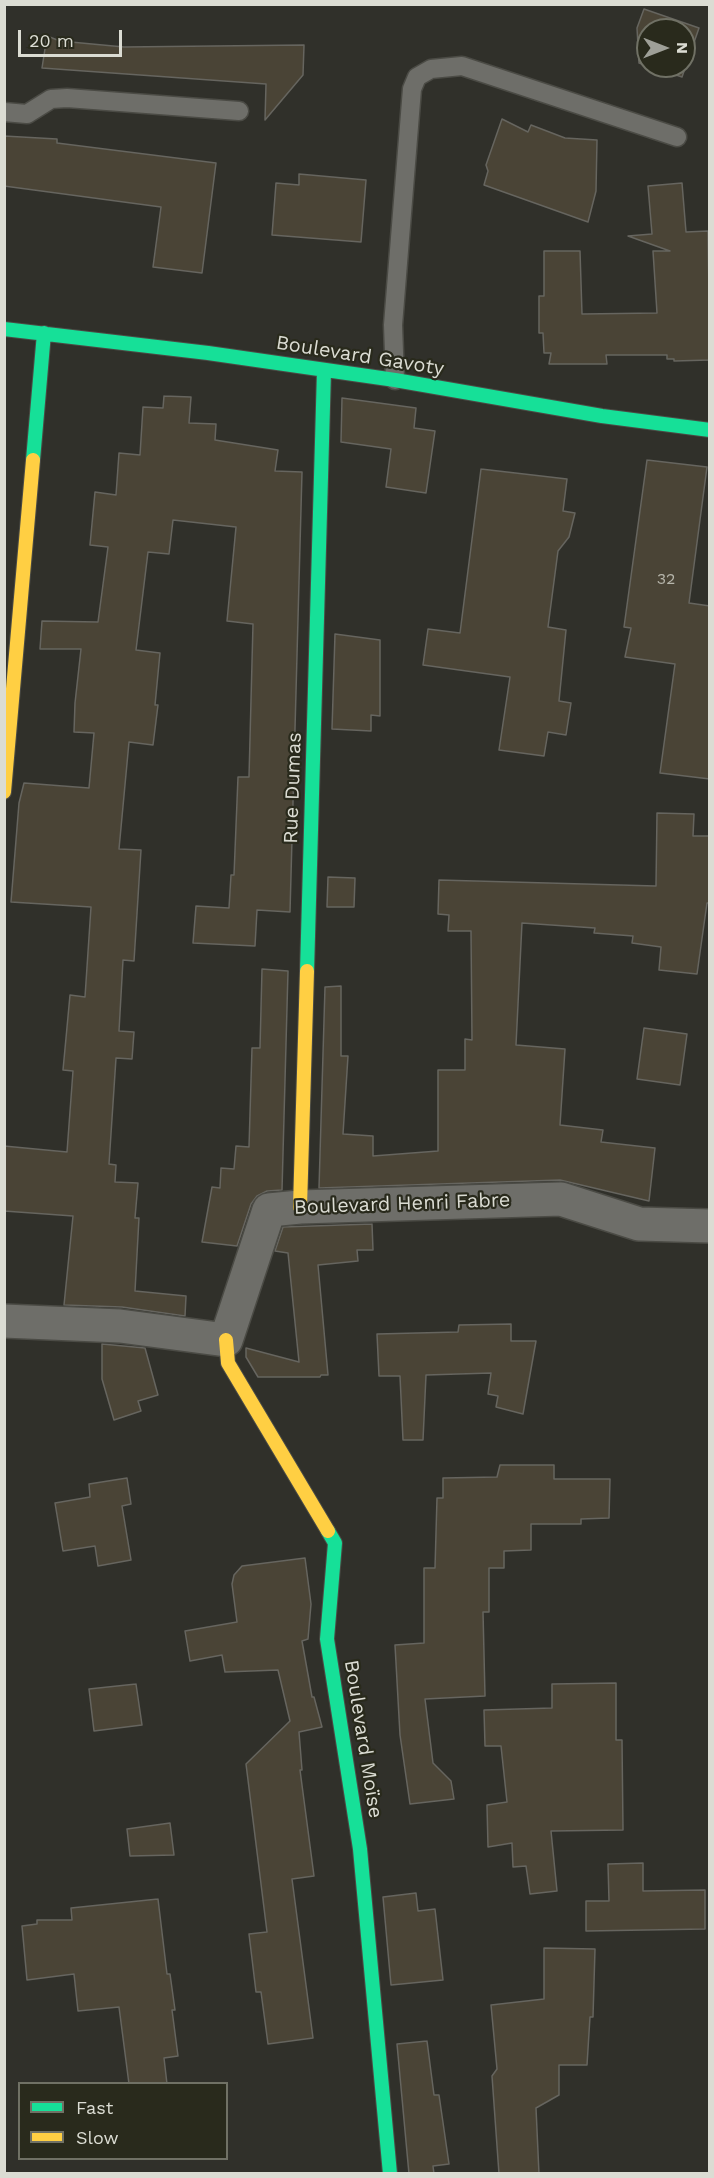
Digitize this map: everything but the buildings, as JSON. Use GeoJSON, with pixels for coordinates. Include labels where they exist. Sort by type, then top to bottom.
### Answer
{"type":"FeatureCollection","features":[{"type":"Feature","properties":{"kind":"street","name":"Boulevard Gavoty"},"geometry":{"type":"LineString","coordinates":[[4,329],[208,353],[395,380],[602,416],[710,430]]}},
{"type":"Feature","properties":{"kind":"street"},"geometry":{"type":"LineString","coordinates":[[4,792],[44,333]]}},
{"type":"Feature","properties":{"kind":"street","name":"Rue Dumas"},"geometry":{"type":"LineString","coordinates":[[300,1207],[324,371]]}},
{"type":"Feature","properties":{"kind":"street","name":"Boulevard Henri Fabre"},"geometry":{"type":"LineString","coordinates":[[226,1340],[269,1210],[300,1207],[561,1199],[639,1224],[710,1226]]}},
{"type":"Feature","properties":{"kind":"street"},"geometry":{"type":"LineString","coordinates":[[4,1321],[120,1326],[226,1340]]}},
{"type":"Feature","properties":{"kind":"street","name":"Boulevard Moïse"},"geometry":{"type":"LineString","coordinates":[[226,1340],[228,1363],[335,1543],[327,1639],[360,1849],[390,2174]]}},
{"type":"Feature","properties":{"kind":"lane"},"geometry":{"type":"LineString","coordinates":[[395,380],[393,325],[412,89],[417,77],[431,69],[462,66],[677,137]]}},
{"type":"Feature","properties":{"kind":"lane"},"geometry":{"type":"LineString","coordinates":[[4,112],[27,114],[51,99],[67,98],[239,111]]}},
{"type":"Feature","properties":{"kind":"traffic: fast"},"geometry":{"type":"LineString","coordinates":[[4,329],[208,353],[395,380],[602,416],[710,430]]}},
{"type":"Feature","properties":{"kind":"traffic: fast"},"geometry":{"type":"LineString","coordinates":[[33,460],[44,333]]}},
{"type":"Feature","properties":{"kind":"traffic: fast"},"geometry":{"type":"LineString","coordinates":[[307,971],[324,371]]}},
{"type":"Feature","properties":{"kind":"traffic: fast"},"geometry":{"type":"LineString","coordinates":[[328,1531],[335,1543],[327,1639],[360,1849],[390,2174]]}},
{"type":"Feature","properties":{"kind":"traffic: slow"},"geometry":{"type":"LineString","coordinates":[[4,792],[33,460]]}},
{"type":"Feature","properties":{"kind":"traffic: slow"},"geometry":{"type":"LineString","coordinates":[[300,1207],[307,971]]}},
{"type":"Feature","properties":{"kind":"traffic: slow"},"geometry":{"type":"LineString","coordinates":[[226,1340],[228,1363],[328,1531]]}}]}
